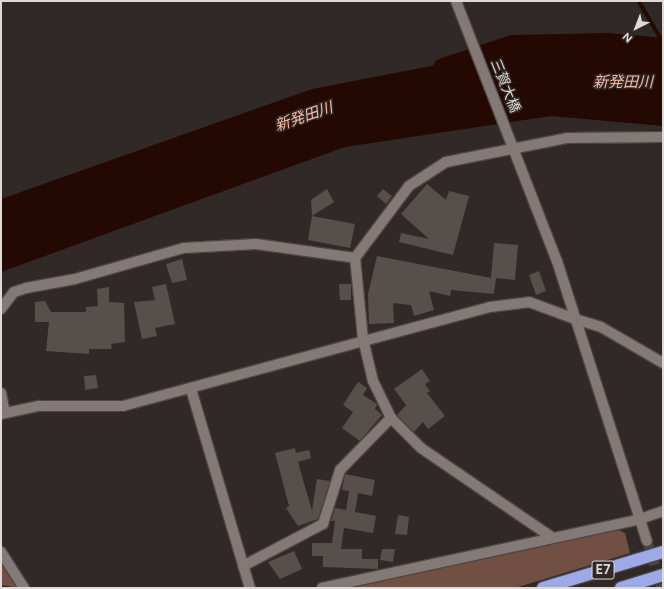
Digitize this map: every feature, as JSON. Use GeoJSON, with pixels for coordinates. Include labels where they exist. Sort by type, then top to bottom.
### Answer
{"type":"FeatureCollection","features":[{"type":"Feature","properties":{"kind":"highway","name":"E7"},"geometry":{"type":"LineString","coordinates":[[543,588],[663,552]]}},
{"type":"Feature","properties":{"kind":"highway","name":"E7"},"geometry":{"type":"LineString","coordinates":[[621,588],[663,575]]}},
{"type":"Feature","properties":{"kind":"street","name":"三賀大橋"},"geometry":{"type":"LineString","coordinates":[[456,1],[514,148],[575,319],[647,541]]}},
{"type":"Feature","properties":{"kind":"street"},"geometry":{"type":"LineString","coordinates":[[550,536],[427,453],[391,418],[373,381],[363,339],[356,258],[409,186],[446,162],[567,138],[663,137]]}},
{"type":"Feature","properties":{"kind":"street"},"geometry":{"type":"LineString","coordinates":[[1,309],[14,292],[26,288],[75,279],[184,248],[256,244],[356,258]]}},
{"type":"Feature","properties":{"kind":"street"},"geometry":{"type":"LineString","coordinates":[[1,393],[3,413],[40,406],[123,406],[191,390],[363,339],[490,307],[529,302],[601,327],[663,363]]}},
{"type":"Feature","properties":{"kind":"street"},"geometry":{"type":"LineString","coordinates":[[191,390],[250,588]]}},
{"type":"Feature","properties":{"kind":"street"},"geometry":{"type":"LineString","coordinates":[[243,566],[323,524],[340,470],[391,418]]}},
{"type":"Feature","properties":{"kind":"street"},"geometry":{"type":"LineString","coordinates":[[322,588],[550,536],[640,519],[663,510]]}},
{"type":"Feature","properties":{"kind":"street"},"geometry":{"type":"LineString","coordinates":[[1,552],[24,588]]}},
{"type":"Feature","properties":{"kind":"shaded area"},"geometry":{"type":"Polygon","coordinates":[[[616,529],[625,533],[630,553],[515,588],[342,588],[616,529]]]}},
{"type":"Feature","properties":{"kind":"shaded area"},"geometry":{"type":"Polygon","coordinates":[[[1,558],[20,588],[1,585],[1,558]]]}},
{"type":"Feature","properties":{"kind":"water","name":"新発田川"},"geometry":{"type":"Polygon","coordinates":[[[663,41],[663,126],[551,116],[345,147],[1,272],[1,199],[312,89],[519,49],[663,41]]]}},
{"type":"Feature","properties":{"kind":"building"},"geometry":{"type":"Polygon","coordinates":[[[427,184],[446,200],[449,191],[469,196],[453,255],[399,242],[401,233],[429,239],[401,214],[427,184]]]}},
{"type":"Feature","properties":{"kind":"building"},"geometry":{"type":"Polygon","coordinates":[[[327,189],[334,202],[312,216],[311,200],[327,189]]]}},
{"type":"Feature","properties":{"kind":"building"},"geometry":{"type":"Polygon","coordinates":[[[383,189],[392,196],[386,204],[377,196],[383,189]]]}},
{"type":"Feature","properties":{"kind":"building"},"geometry":{"type":"Polygon","coordinates":[[[312,216],[355,224],[350,248],[308,240],[312,216]]]}},
{"type":"Feature","properties":{"kind":"building"},"geometry":{"type":"Polygon","coordinates":[[[494,243],[518,245],[515,280],[496,278],[494,294],[451,290],[450,296],[429,291],[434,310],[414,316],[411,305],[393,303],[394,323],[369,324],[368,294],[377,256],[491,278],[494,243]]]}},
{"type":"Feature","properties":{"kind":"building"},"geometry":{"type":"Polygon","coordinates":[[[182,259],[187,280],[172,283],[166,264],[182,259]]]}},
{"type":"Feature","properties":{"kind":"building"},"geometry":{"type":"Polygon","coordinates":[[[539,271],[546,291],[536,295],[529,275],[539,271]]]}},
{"type":"Feature","properties":{"kind":"building"},"geometry":{"type":"Polygon","coordinates":[[[166,284],[175,324],[155,328],[157,336],[142,339],[134,302],[155,300],[152,287],[166,284]]]}},
{"type":"Feature","properties":{"kind":"building"},"geometry":{"type":"Polygon","coordinates":[[[339,284],[351,284],[351,300],[340,300],[339,284]]]}},
{"type":"Feature","properties":{"kind":"building"},"geometry":{"type":"Polygon","coordinates":[[[109,287],[109,302],[124,303],[125,342],[111,344],[112,349],[89,349],[89,354],[46,351],[49,322],[35,322],[35,302],[45,301],[51,312],[86,312],[86,307],[98,306],[97,289],[109,287]]]}},
{"type":"Feature","properties":{"kind":"building"},"geometry":{"type":"Polygon","coordinates":[[[422,369],[430,381],[425,384],[430,391],[427,393],[445,416],[428,429],[423,422],[414,432],[397,415],[406,405],[394,389],[422,369]]]}},
{"type":"Feature","properties":{"kind":"building"},"geometry":{"type":"Polygon","coordinates":[[[96,375],[98,388],[85,390],[84,376],[96,375]]]}},
{"type":"Feature","properties":{"kind":"building"},"geometry":{"type":"Polygon","coordinates":[[[358,382],[367,388],[363,395],[377,404],[375,409],[382,415],[360,441],[342,428],[353,412],[343,405],[358,382]]]}},
{"type":"Feature","properties":{"kind":"building"},"geometry":{"type":"Polygon","coordinates":[[[295,448],[296,453],[309,450],[311,458],[298,462],[312,511],[317,479],[330,481],[318,519],[298,526],[286,508],[289,506],[275,453],[295,448]]]}},
{"type":"Feature","properties":{"kind":"building"},"geometry":{"type":"Polygon","coordinates":[[[345,474],[375,480],[372,496],[358,493],[355,512],[376,516],[373,533],[344,528],[341,549],[362,549],[362,559],[378,559],[378,569],[323,567],[323,556],[312,556],[312,543],[332,543],[335,521],[331,521],[335,508],[346,510],[349,491],[342,490],[345,474]]]}},
{"type":"Feature","properties":{"kind":"building"},"geometry":{"type":"Polygon","coordinates":[[[398,515],[409,517],[407,535],[395,534],[398,515]]]}},
{"type":"Feature","properties":{"kind":"building"},"geometry":{"type":"Polygon","coordinates":[[[382,549],[395,549],[393,562],[380,560],[382,549]]]}},
{"type":"Feature","properties":{"kind":"building"},"geometry":{"type":"Polygon","coordinates":[[[294,551],[302,569],[280,579],[268,562],[294,551]]]}},
{"type":"Feature","properties":{"kind":"waterway"},"geometry":{"type":"LineString","coordinates":[[639,1],[663,42]]}},
{"type":"Feature","properties":{"kind":"waterway","name":"新発田川"},"geometry":{"type":"LineString","coordinates":[[443,68],[512,45],[606,43],[663,48]]}},
{"type":"Feature","properties":{"kind":"tunnel"},"geometry":{"type":"LineString","coordinates":[[647,541],[662,588]]}}]}
